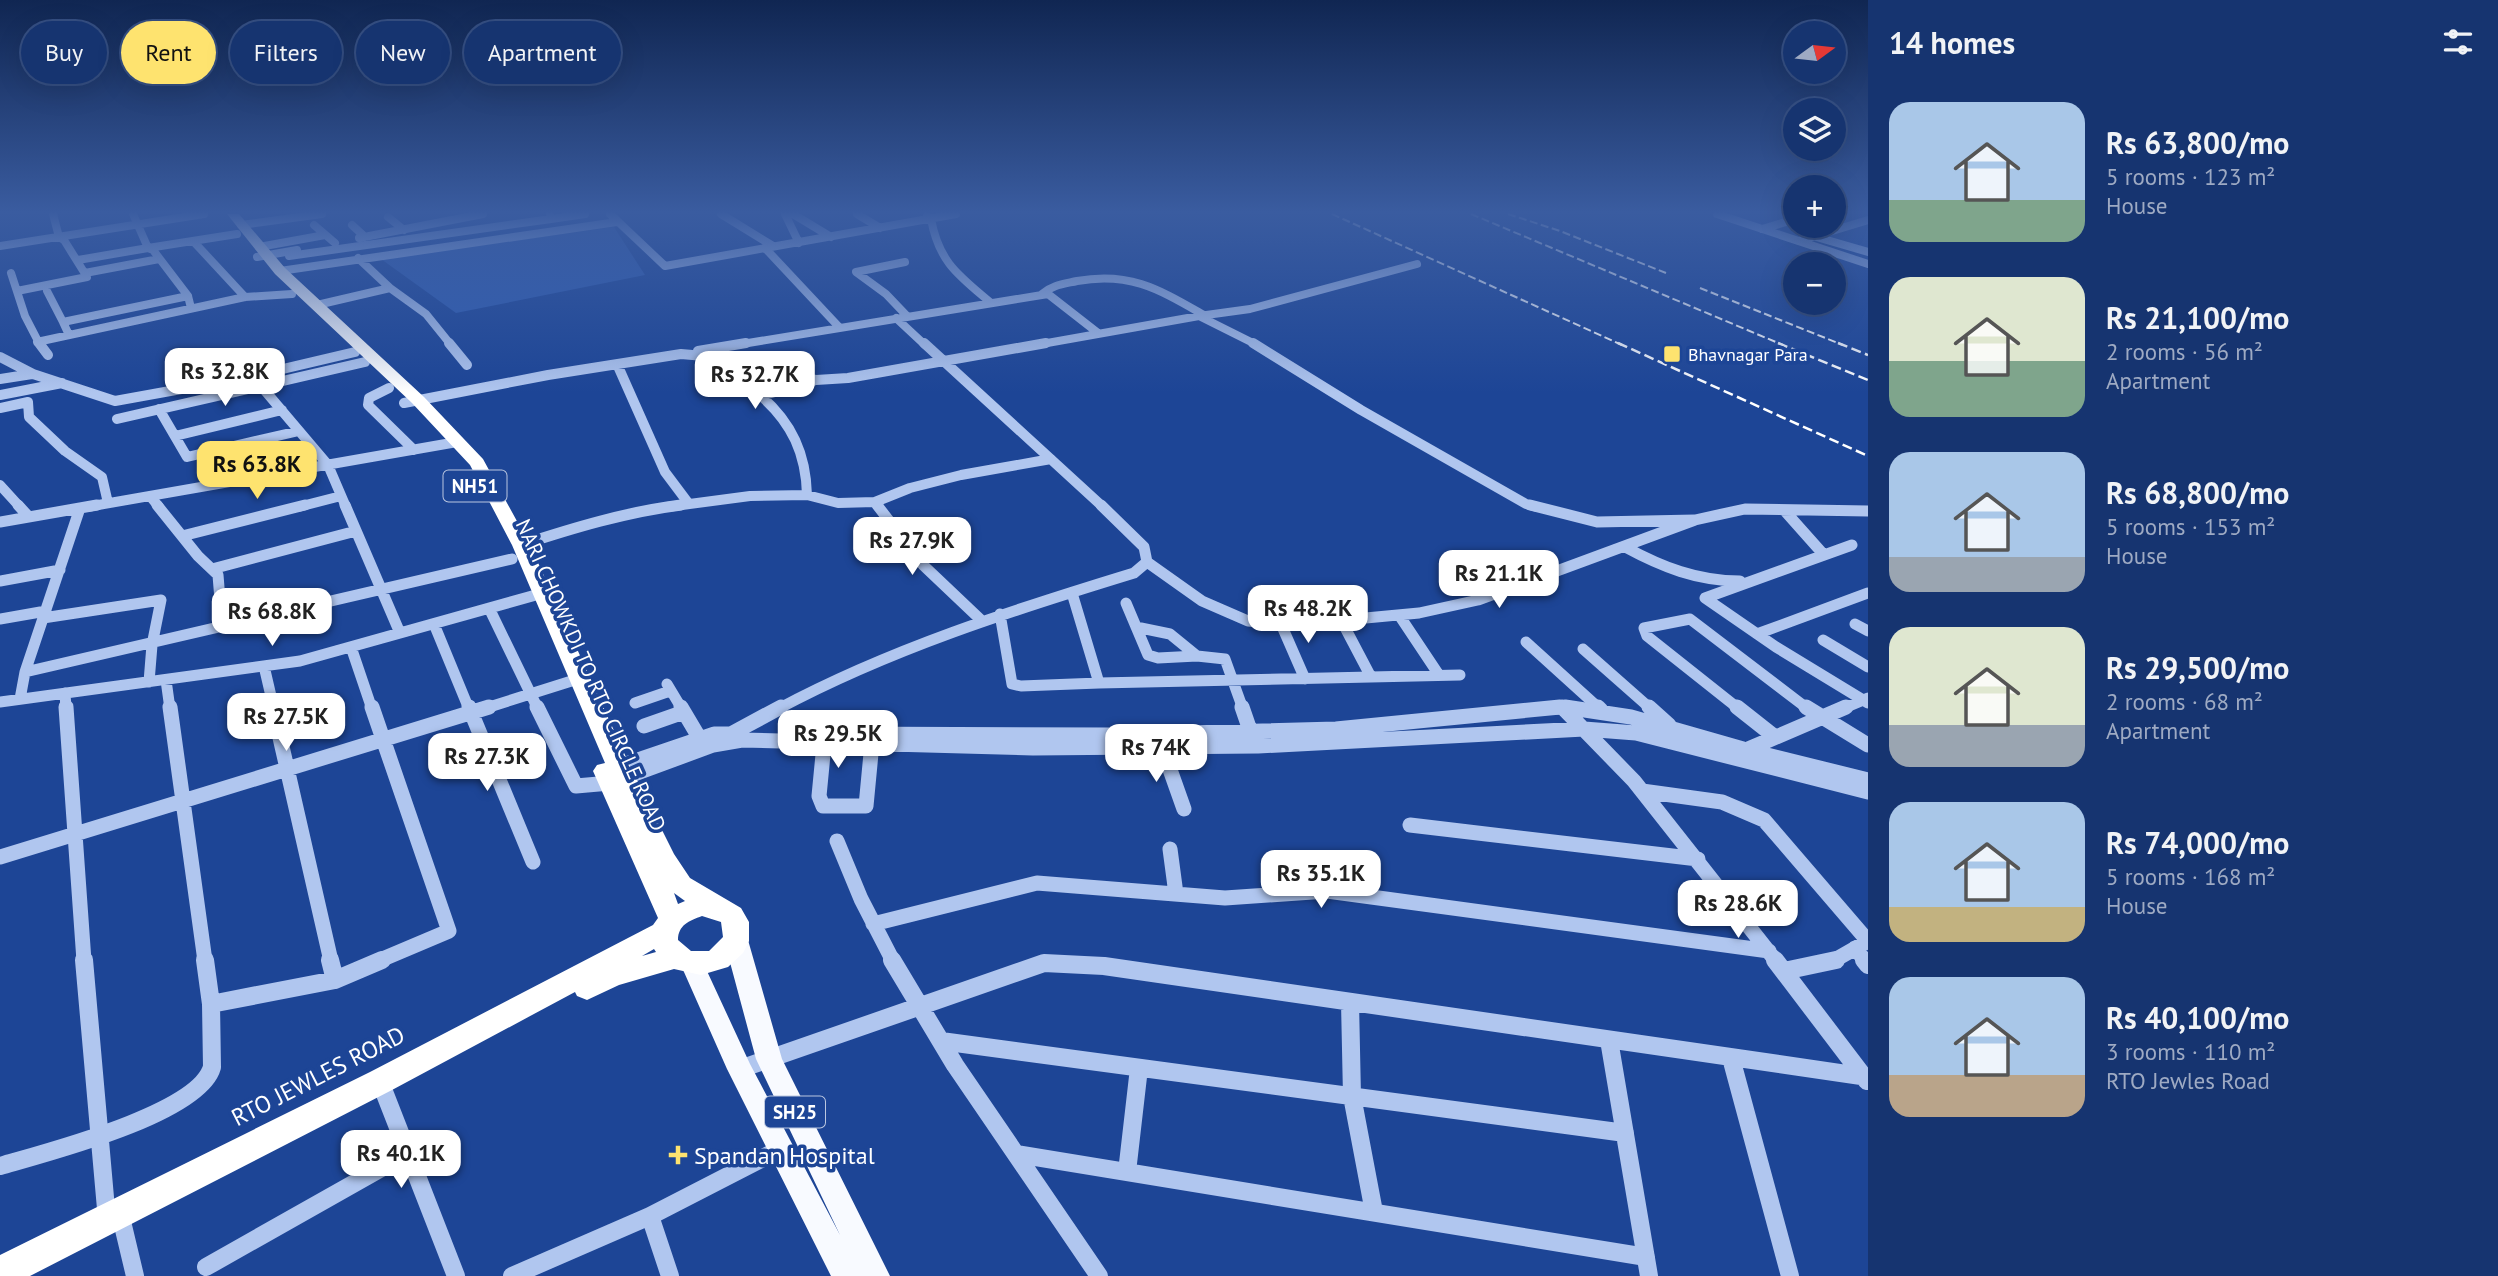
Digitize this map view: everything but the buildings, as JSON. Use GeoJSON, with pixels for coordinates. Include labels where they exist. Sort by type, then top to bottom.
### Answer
{"type":"FeatureCollection","features":[{"type":"Feature","properties":{"kind":"highway","name":"NARI CHOWKDI TO RTO CIRCLE ROAD"},"geometry":{"type":"LineString","coordinates":[[277,274],[292,294],[310,307],[389,388],[411,401],[451,444],[517,552],[575,680],[614,775],[655,861],[675,943]]}},
{"type":"Feature","properties":{"kind":"highway","name":"NH51"},"geometry":{"type":"LineString","coordinates":[[292,274],[317,305],[411,401]]}},
{"type":"Feature","properties":{"kind":"highway","name":"NH51"},"geometry":{"type":"LineString","coordinates":[[655,861],[681,885],[712,906],[723,909],[736,922],[736,940]]}},
{"type":"Feature","properties":{"kind":"highway"},"geometry":{"type":"LineString","coordinates":[[712,906],[688,909],[675,943],[709,961],[720,956],[736,940]]}},
{"type":"Feature","properties":{"kind":"highway","name":"RTO JEWLES ROAD"},"geometry":{"type":"LineString","coordinates":[[0,1273],[383,1089],[675,943]]}},
{"type":"Feature","properties":{"kind":"highway","name":"RTO JEWLES ROAD"},"geometry":{"type":"LineString","coordinates":[[16,1276],[114,1220],[380,1081],[675,943]]}},
{"type":"Feature","properties":{"kind":"main road","name":"SH25"},"geometry":{"type":"LineString","coordinates":[[736,940],[769,1059],[875,1276]]}},
{"type":"Feature","properties":{"kind":"main road","name":"SH25"},"geometry":{"type":"LineString","coordinates":[[675,943],[846,1276]]}},
{"type":"Feature","properties":{"kind":"street"},"geometry":{"type":"LineString","coordinates":[[11,274],[37,342],[47,355]]}},
{"type":"Feature","properties":{"kind":"street"},"geometry":{"type":"LineString","coordinates":[[17,291],[81,279],[86,277],[85,274]]}},
{"type":"Feature","properties":{"kind":"street"},"geometry":{"type":"LineString","coordinates":[[170,274],[188,296],[191,308]]}},
{"type":"Feature","properties":{"kind":"street"},"geometry":{"type":"LineString","coordinates":[[224,274],[246,297]]}},
{"type":"Feature","properties":{"kind":"street"},"geometry":{"type":"LineString","coordinates":[[375,274],[426,314],[467,365]]}},
{"type":"Feature","properties":{"kind":"street"},"geometry":{"type":"LineString","coordinates":[[792,274],[839,327]]}},
{"type":"Feature","properties":{"kind":"street"},"geometry":{"type":"LineString","coordinates":[[858,274],[886,294],[902,317],[944,361],[1144,547],[1147,562],[1202,601],[1248,621],[1281,624],[1399,615],[1478,600],[1696,520],[1745,509],[1868,511]]}},
{"type":"Feature","properties":{"kind":"street"},"geometry":{"type":"LineString","coordinates":[[956,274],[990,302]]}},
{"type":"Feature","properties":{"kind":"street"},"geometry":{"type":"LineString","coordinates":[[807,495],[808,470],[799,442],[785,418],[761,396],[816,380],[848,378],[1201,315],[1250,309],[1382,274]]}},
{"type":"Feature","properties":{"kind":"street"},"geometry":{"type":"LineString","coordinates":[[1042,294],[1047,289],[1092,277],[1118,276],[1146,283],[1257,345],[1361,410],[1526,504],[1597,522],[1696,520]]}},
{"type":"Feature","properties":{"kind":"street"},"geometry":{"type":"LineString","coordinates":[[317,305],[390,288]]}},
{"type":"Feature","properties":{"kind":"street"},"geometry":{"type":"LineString","coordinates":[[47,291],[69,335]]}},
{"type":"Feature","properties":{"kind":"street"},"geometry":{"type":"LineString","coordinates":[[37,342],[246,297],[292,294]]}},
{"type":"Feature","properties":{"kind":"street"},"geometry":{"type":"LineString","coordinates":[[411,401],[1042,294],[1048,294],[1098,333]]}},
{"type":"Feature","properties":{"kind":"street"},"geometry":{"type":"LineString","coordinates":[[63,322],[188,296]]}},
{"type":"Feature","properties":{"kind":"street"},"geometry":{"type":"LineString","coordinates":[[681,354],[727,359],[780,374],[816,380]]}},
{"type":"Feature","properties":{"kind":"street"},"geometry":{"type":"LineString","coordinates":[[0,357],[33,374],[119,401],[360,357]]}},
{"type":"Feature","properties":{"kind":"street"},"geometry":{"type":"LineString","coordinates":[[117,419],[261,386],[360,357]]}},
{"type":"Feature","properties":{"kind":"street"},"geometry":{"type":"LineString","coordinates":[[617,364],[665,472],[690,505]]}},
{"type":"Feature","properties":{"kind":"street"},"geometry":{"type":"LineString","coordinates":[[0,379],[33,374]]}},
{"type":"Feature","properties":{"kind":"street"},"geometry":{"type":"LineString","coordinates":[[0,394],[62,383]]}},
{"type":"Feature","properties":{"kind":"street"},"geometry":{"type":"LineString","coordinates":[[261,386],[328,465],[400,633]]}},
{"type":"Feature","properties":{"kind":"street"},"geometry":{"type":"LineString","coordinates":[[389,388],[367,401],[414,450]]}},
{"type":"Feature","properties":{"kind":"street"},"geometry":{"type":"LineString","coordinates":[[0,408],[28,402],[29,416],[65,451],[102,477],[108,503]]}},
{"type":"Feature","properties":{"kind":"street"},"geometry":{"type":"LineString","coordinates":[[159,409],[187,457],[299,430]]}},
{"type":"Feature","properties":{"kind":"street"},"geometry":{"type":"LineString","coordinates":[[175,436],[282,410]]}},
{"type":"Feature","properties":{"kind":"street"},"geometry":{"type":"LineString","coordinates":[[0,522],[451,444]]}},
{"type":"Feature","properties":{"kind":"street"},"geometry":{"type":"LineString","coordinates":[[25,671],[152,645],[380,590],[517,552],[566,530],[618,517],[750,496],[807,495],[838,503],[875,502],[910,488],[961,475],[1051,458]]}},
{"type":"Feature","properties":{"kind":"street"},"geometry":{"type":"LineString","coordinates":[[0,485],[29,517]]}},
{"type":"Feature","properties":{"kind":"street"},"geometry":{"type":"LineString","coordinates":[[150,496],[218,575],[220,600],[233,625]]}},
{"type":"Feature","properties":{"kind":"street"},"geometry":{"type":"LineString","coordinates":[[182,536],[341,496]]}},
{"type":"Feature","properties":{"kind":"street"},"geometry":{"type":"LineString","coordinates":[[875,502],[923,565],[982,621]]}},
{"type":"Feature","properties":{"kind":"street"},"geometry":{"type":"LineString","coordinates":[[20,699],[25,671],[80,508]]}},
{"type":"Feature","properties":{"kind":"street"},"geometry":{"type":"LineString","coordinates":[[1784,510],[1824,555]]}},
{"type":"Feature","properties":{"kind":"street"},"geometry":{"type":"LineString","coordinates":[[212,569],[356,531]]}},
{"type":"Feature","properties":{"kind":"street"},"geometry":{"type":"LineString","coordinates":[[1852,545],[1705,598],[1757,634],[1866,700]]}},
{"type":"Feature","properties":{"kind":"street"},"geometry":{"type":"LineString","coordinates":[[1625,547],[1658,566],[1689,577],[1724,582],[1754,580]]}},
{"type":"Feature","properties":{"kind":"street"},"geometry":{"type":"LineString","coordinates":[[614,775],[726,738],[813,690],[1000,614],[1134,573],[1147,562]]}},
{"type":"Feature","properties":{"kind":"street"},"geometry":{"type":"LineString","coordinates":[[0,581],[60,570]]}},
{"type":"Feature","properties":{"kind":"street"},"geometry":{"type":"LineString","coordinates":[[1072,593],[1099,683]]}},
{"type":"Feature","properties":{"kind":"street"},"geometry":{"type":"LineString","coordinates":[[1757,634],[1868,593]]}},
{"type":"Feature","properties":{"kind":"street"},"geometry":{"type":"LineString","coordinates":[[0,702],[300,661],[537,595]]}},
{"type":"Feature","properties":{"kind":"street"},"geometry":{"type":"LineString","coordinates":[[0,619],[161,600],[152,645],[149,682]]}},
{"type":"Feature","properties":{"kind":"street"},"geometry":{"type":"LineString","coordinates":[[1126,603],[1148,655],[1152,658],[1197,656],[1225,659],[1256,746]]}},
{"type":"Feature","properties":{"kind":"street"},"geometry":{"type":"LineString","coordinates":[[489,608],[575,785],[590,784],[714,734],[726,738],[994,741],[1162,747],[1256,746],[1584,729],[1628,732],[1868,780]]}},
{"type":"Feature","properties":{"kind":"street"},"geometry":{"type":"LineString","coordinates":[[1000,614],[1012,684],[1021,686],[1460,675]]}},
{"type":"Feature","properties":{"kind":"street"},"geometry":{"type":"LineString","coordinates":[[1399,615],[1439,675]]}},
{"type":"Feature","properties":{"kind":"street"},"geometry":{"type":"LineString","coordinates":[[1775,737],[1654,642],[1647,636],[1644,628],[1690,619],[1820,718],[1868,745]]}},
{"type":"Feature","properties":{"kind":"street"},"geometry":{"type":"LineString","coordinates":[[1868,619],[1855,624],[1868,631]]}},
{"type":"Feature","properties":{"kind":"street"},"geometry":{"type":"LineString","coordinates":[[1341,620],[1371,677]]}},
{"type":"Feature","properties":{"kind":"street"},"geometry":{"type":"LineString","coordinates":[[434,624],[473,712],[533,862]]}},
{"type":"Feature","properties":{"kind":"street"},"geometry":{"type":"LineString","coordinates":[[1281,624],[1305,679]]}},
{"type":"Feature","properties":{"kind":"street"},"geometry":{"type":"LineString","coordinates":[[1136,627],[1170,634],[1197,656]]}},
{"type":"Feature","properties":{"kind":"street"},"geometry":{"type":"LineString","coordinates":[[1823,640],[1868,667]]}},
{"type":"Feature","properties":{"kind":"street"},"geometry":{"type":"LineString","coordinates":[[1526,642],[1602,711]]}},
{"type":"Feature","properties":{"kind":"street"},"geometry":{"type":"LineString","coordinates":[[211,1004],[335,980],[449,931],[351,647]]}},
{"type":"Feature","properties":{"kind":"street"},"geometry":{"type":"LineString","coordinates":[[1583,649],[1674,729]]}},
{"type":"Feature","properties":{"kind":"street"},"geometry":{"type":"LineString","coordinates":[[264,666],[335,980]]}},
{"type":"Feature","properties":{"kind":"street"},"geometry":{"type":"LineString","coordinates":[[0,1166],[99,1138],[188,1097],[204,1086],[212,1071],[211,1004],[166,680]]}},
{"type":"Feature","properties":{"kind":"street"},"geometry":{"type":"LineString","coordinates":[[0,857],[287,772],[575,680]]}},
{"type":"Feature","properties":{"kind":"street"},"geometry":{"type":"LineString","coordinates":[[635,703],[668,687],[700,739]]}},
{"type":"Feature","properties":{"kind":"street"},"geometry":{"type":"LineString","coordinates":[[65,693],[77,834],[88,1032],[99,1138],[114,1220],[135,1276]]}},
{"type":"Feature","properties":{"kind":"street"},"geometry":{"type":"LineString","coordinates":[[1745,755],[1775,737],[1866,700]]}},
{"type":"Feature","properties":{"kind":"street"},"geometry":{"type":"LineString","coordinates":[[823,738],[872,743],[994,741],[1336,729],[1562,707],[1602,711],[1674,729],[1745,755],[1868,792]]}},
{"type":"Feature","properties":{"kind":"street"},"geometry":{"type":"LineString","coordinates":[[1562,707],[1638,786],[1698,859],[1867,1080]]}},
{"type":"Feature","properties":{"kind":"street"},"geometry":{"type":"LineString","coordinates":[[644,726],[684,712]]}},
{"type":"Feature","properties":{"kind":"street"},"geometry":{"type":"LineString","coordinates":[[823,738],[819,796],[823,806],[866,806],[872,743]]}},
{"type":"Feature","properties":{"kind":"street"},"geometry":{"type":"LineString","coordinates":[[1162,747],[1184,808]]}},
{"type":"Feature","properties":{"kind":"street"},"geometry":{"type":"LineString","coordinates":[[1638,786],[1712,800],[1752,811],[1764,820],[1868,941],[1830,963],[1784,971]]}},
{"type":"Feature","properties":{"kind":"street"},"geometry":{"type":"LineString","coordinates":[[1410,825],[1698,859]]}},
{"type":"Feature","properties":{"kind":"street"},"geometry":{"type":"LineString","coordinates":[[837,841],[855,890],[918,1007],[1099,1276]]}},
{"type":"Feature","properties":{"kind":"street"},"geometry":{"type":"LineString","coordinates":[[1170,849],[1176,894]]}},
{"type":"Feature","properties":{"kind":"street"},"geometry":{"type":"LineString","coordinates":[[873,924],[1037,883],[1225,898],[1327,891],[1769,951]]}},
{"type":"Feature","properties":{"kind":"street"},"geometry":{"type":"LineString","coordinates":[[1855,948],[1868,965]]}},
{"type":"Feature","properties":{"kind":"street"},"geometry":{"type":"LineString","coordinates":[[740,1069],[1044,963],[1104,966],[1867,1080]]}},
{"type":"Feature","properties":{"kind":"street"},"geometry":{"type":"LineString","coordinates":[[1350,1002],[1352,1096],[1374,1212]]}},
{"type":"Feature","properties":{"kind":"street"},"geometry":{"type":"LineString","coordinates":[[1016,1154],[1374,1212],[1648,1266],[1609,1040]]}},
{"type":"Feature","properties":{"kind":"street"},"geometry":{"type":"LineString","coordinates":[[941,1041],[1625,1133]]}},
{"type":"Feature","properties":{"kind":"street"},"geometry":{"type":"LineString","coordinates":[[1731,1058],[1790,1276]]}},
{"type":"Feature","properties":{"kind":"street"},"geometry":{"type":"LineString","coordinates":[[1127,1172],[1139,1068]]}},
{"type":"Feature","properties":{"kind":"street"},"geometry":{"type":"LineString","coordinates":[[383,1089],[456,1276]]}},
{"type":"Feature","properties":{"kind":"street"},"geometry":{"type":"LineString","coordinates":[[512,1276],[650,1216],[782,1148]]}},
{"type":"Feature","properties":{"kind":"street"},"geometry":{"type":"LineString","coordinates":[[206,1267],[408,1153]]}},
{"type":"Feature","properties":{"kind":"street"},"geometry":{"type":"LineString","coordinates":[[650,1216],[670,1276]]}},
{"type":"Feature","properties":{"kind":"shaded area"},"geometry":{"type":"Polygon","coordinates":[[[401,274],[645,275],[456,313],[401,274]]]}},
{"type":"Feature","properties":{"kind":"railway"},"geometry":{"type":"LineString","coordinates":[[1464,274],[1622,345]]}},
{"type":"Feature","properties":{"kind":"railway"},"geometry":{"type":"LineString","coordinates":[[1613,274],[1783,345]]}},
{"type":"Feature","properties":{"kind":"railway"},"geometry":{"type":"LineString","coordinates":[[1700,288],[1843,345]]}},
{"type":"Feature","properties":{"kind":"railway"},"geometry":{"type":"LineString","coordinates":[[1618,343],[1868,456]]}},
{"type":"Feature","properties":{"kind":"railway"},"geometry":{"type":"LineString","coordinates":[[1778,343],[1868,380]]}},
{"type":"Feature","properties":{"kind":"railway"},"geometry":{"type":"LineString","coordinates":[[1838,343],[1843,345]]}},
{"type":"Feature","properties":{"kind":"railway"},"geometry":{"type":"LineString","coordinates":[[1843,345],[1868,355]]}},
{"type":"Feature","properties":{"kind":"place","name":"Bhavnagar Para"},"geometry":{"type":"Point","coordinates":[1672,354]}},
{"type":"Feature","properties":{"kind":"place","name":"Spandan Hospital"},"geometry":{"type":"Point","coordinates":[678,1155]}}]}
